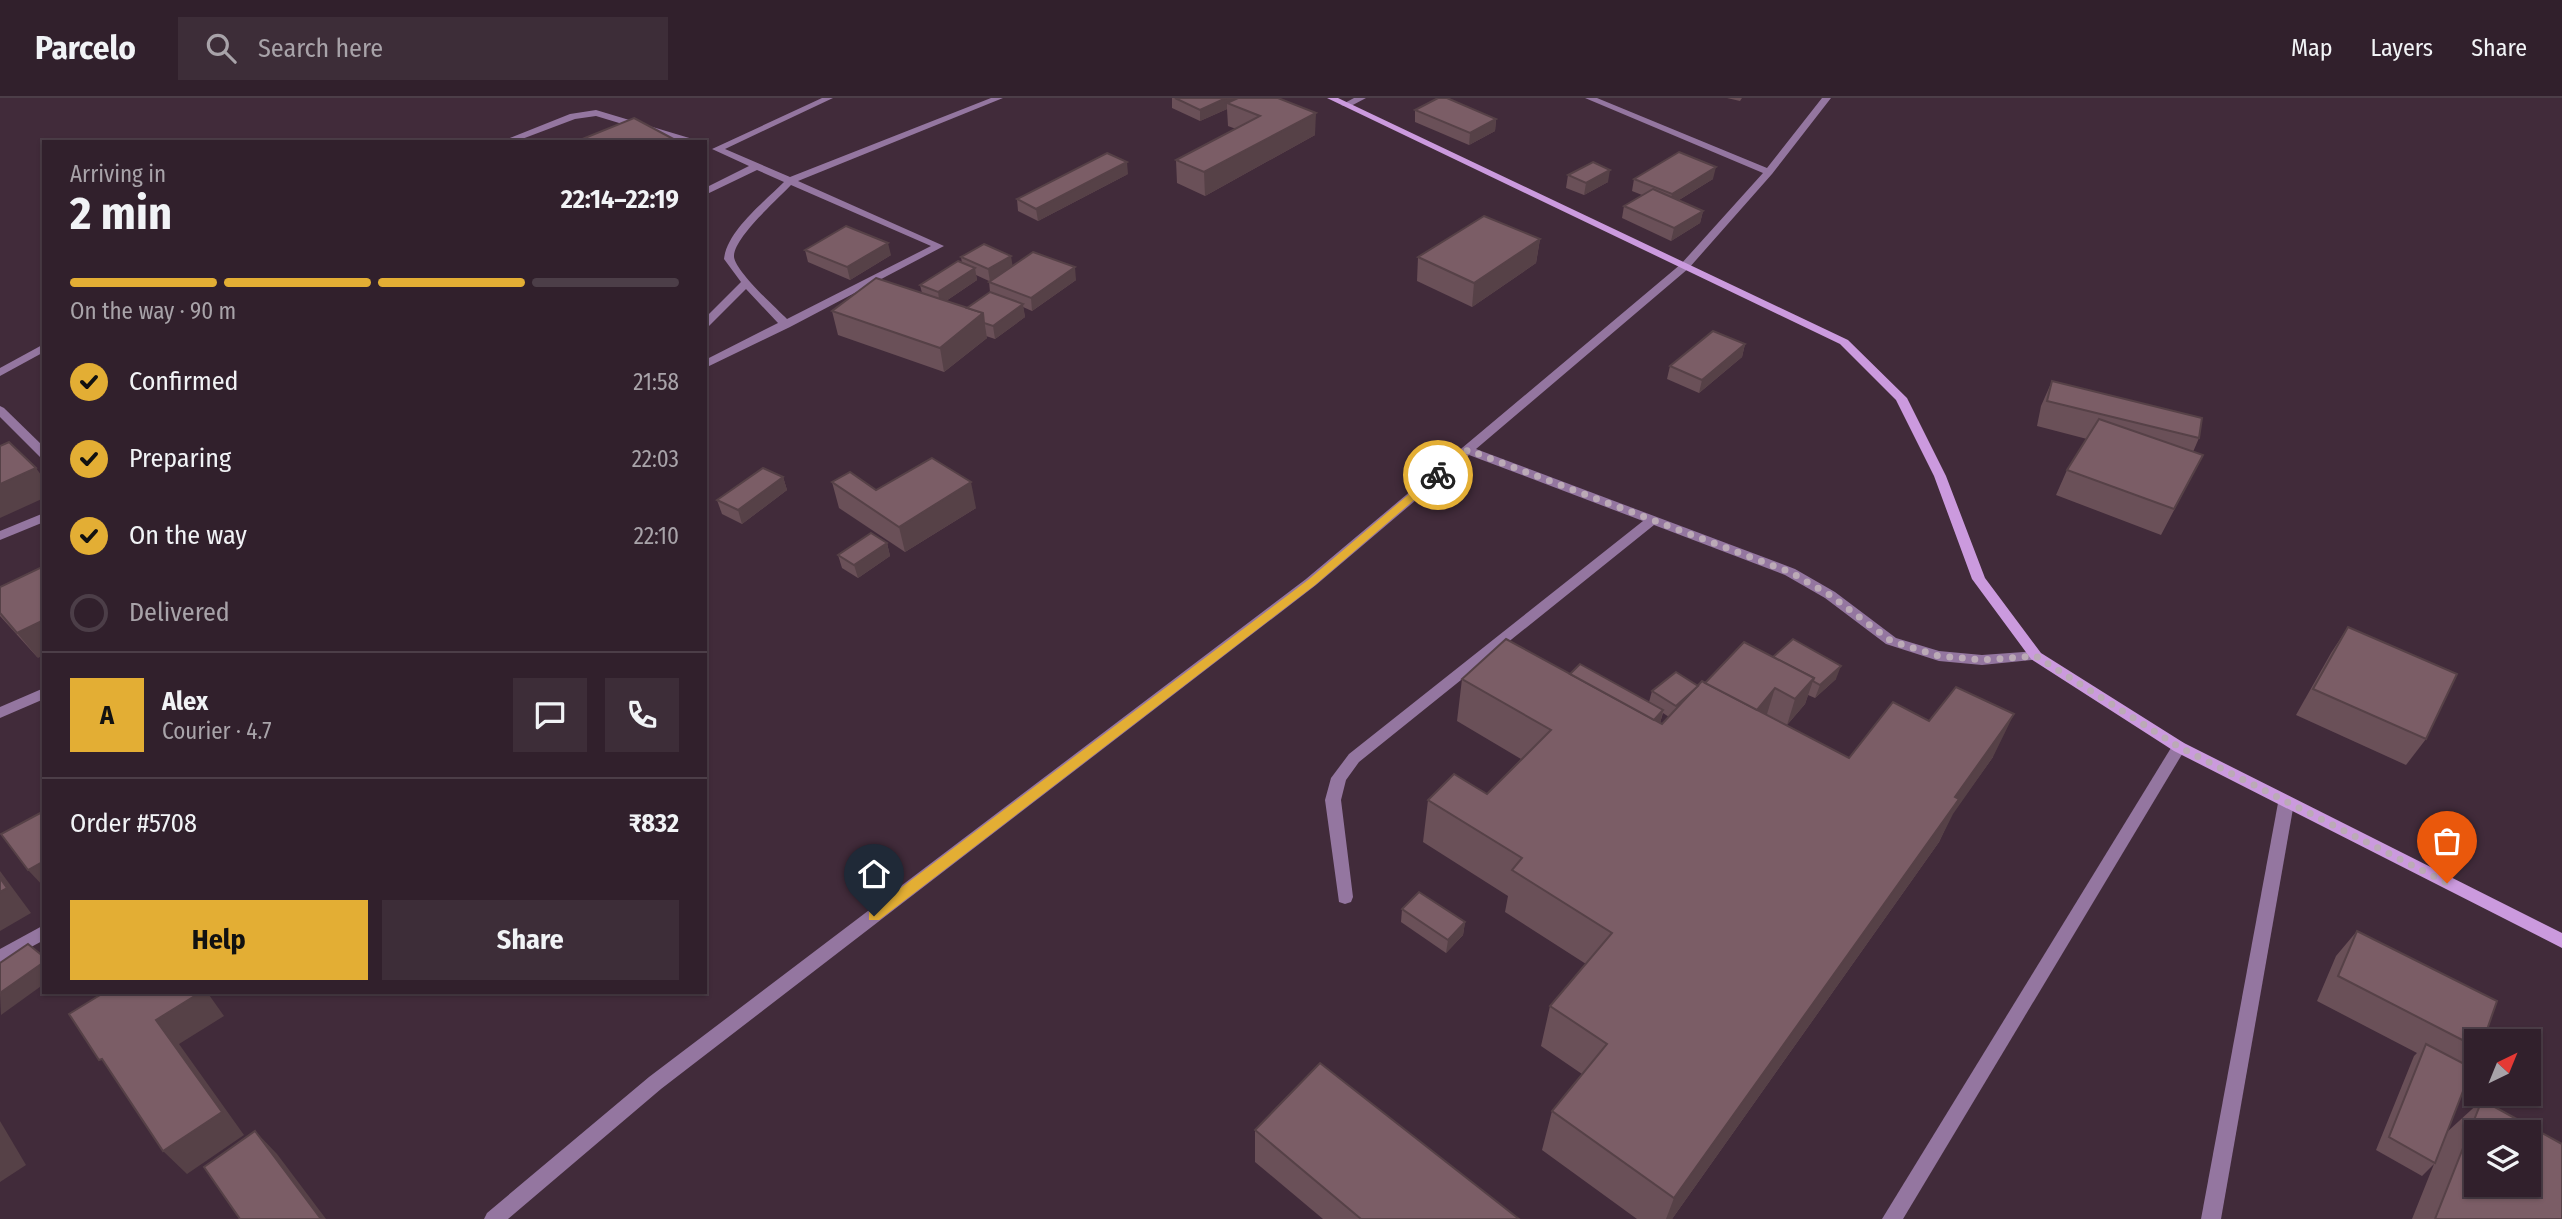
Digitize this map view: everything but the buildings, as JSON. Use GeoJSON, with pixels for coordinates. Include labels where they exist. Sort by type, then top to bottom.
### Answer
{"type":"FeatureCollection","features":[{"type":"Feature","properties":{"kind":"street"},"geometry":{"type":"LineString","coordinates":[[717,149],[829,98]]}},
{"type":"Feature","properties":{"kind":"street"},"geometry":{"type":"LineString","coordinates":[[786,325],[729,258],[738,235],[790,181],[999,98]]}},
{"type":"Feature","properties":{"kind":"street"},"geometry":{"type":"LineString","coordinates":[[1331,98],[1844,342],[1901,398],[1940,476],[1979,579],[2036,656],[2179,747],[2562,941]]}},
{"type":"Feature","properties":{"kind":"street"},"geometry":{"type":"LineString","coordinates":[[1346,105],[1362,98]]}},
{"type":"Feature","properties":{"kind":"street"},"geometry":{"type":"LineString","coordinates":[[1589,98],[1769,172]]}},
{"type":"Feature","properties":{"kind":"street"},"geometry":{"type":"LineString","coordinates":[[494,1219],[655,1083],[1311,582],[1468,450],[1685,266],[1769,172],[1827,98]]}},
{"type":"Feature","properties":{"kind":"street"},"geometry":{"type":"LineString","coordinates":[[510,140],[573,116],[596,113],[686,140]]}},
{"type":"Feature","properties":{"kind":"street"},"geometry":{"type":"LineString","coordinates":[[707,146],[939,246],[707,364]]}},
{"type":"Feature","properties":{"kind":"street"},"geometry":{"type":"LineString","coordinates":[[707,191],[757,166]]}},
{"type":"Feature","properties":{"kind":"street"},"geometry":{"type":"LineString","coordinates":[[707,322],[747,282]]}},
{"type":"Feature","properties":{"kind":"street"},"geometry":{"type":"LineString","coordinates":[[0,373],[42,348]]}},
{"type":"Feature","properties":{"kind":"street"},"geometry":{"type":"LineString","coordinates":[[0,411],[42,452]]}},
{"type":"Feature","properties":{"kind":"street"},"geometry":{"type":"LineString","coordinates":[[1468,450],[1790,572],[1830,595],[1891,641],[1939,656],[1982,660],[2036,656]]}},
{"type":"Feature","properties":{"kind":"street"},"geometry":{"type":"LineString","coordinates":[[0,536],[42,518]]}},
{"type":"Feature","properties":{"kind":"street"},"geometry":{"type":"LineString","coordinates":[[1345,897],[1333,800],[1339,778],[1354,758],[1653,519]]}},
{"type":"Feature","properties":{"kind":"street"},"geometry":{"type":"LineString","coordinates":[[3,706],[42,694]]}},
{"type":"Feature","properties":{"kind":"street"},"geometry":{"type":"LineString","coordinates":[[1892,1219],[2179,747]]}},
{"type":"Feature","properties":{"kind":"street"},"geometry":{"type":"LineString","coordinates":[[2211,1219],[2286,803]]}},
{"type":"Feature","properties":{"kind":"street"},"geometry":{"type":"LineString","coordinates":[[0,957],[42,933]]}},
{"type":"Feature","properties":{"kind":"way so far"},"geometry":{"type":"LineString","coordinates":[[1438,475],[1468,450],[1790,572],[1830,595],[1891,641],[1939,656],[1982,660],[2036,656],[2179,747],[2447,883]]}},
{"type":"Feature","properties":{"kind":"route"},"geometry":{"type":"LineString","coordinates":[[874,916],[1311,582],[1438,475]]}}]}
